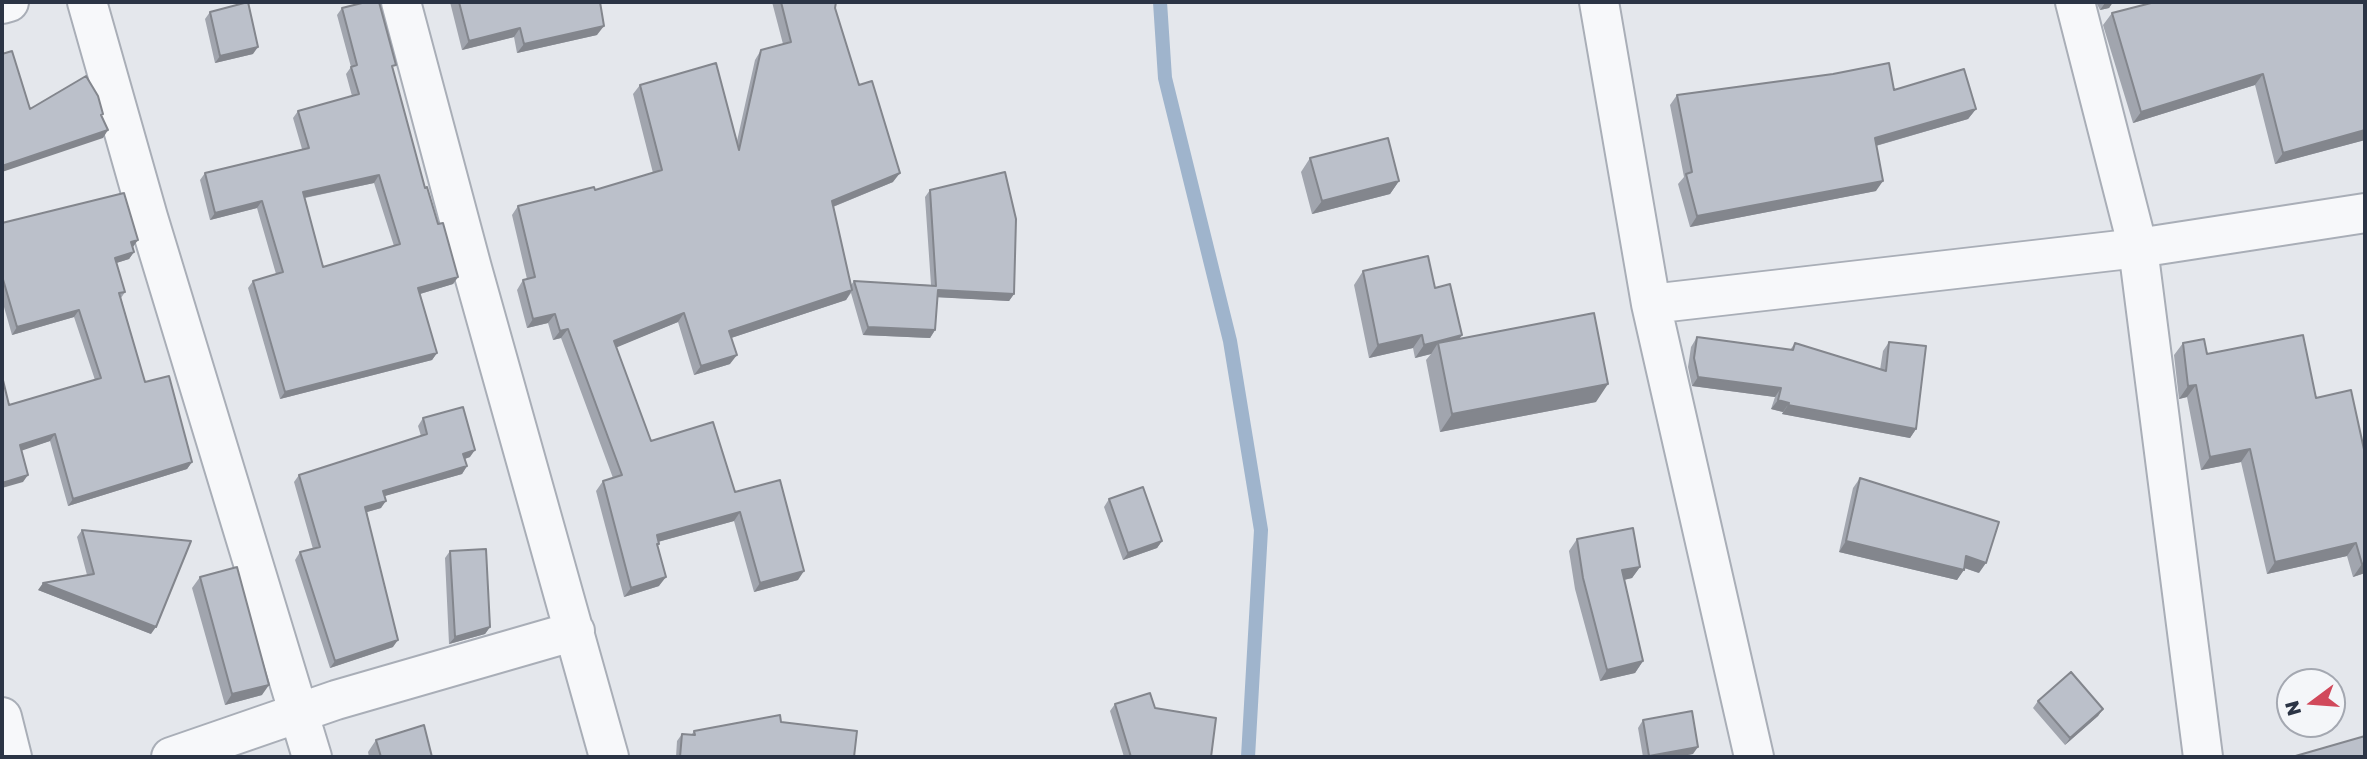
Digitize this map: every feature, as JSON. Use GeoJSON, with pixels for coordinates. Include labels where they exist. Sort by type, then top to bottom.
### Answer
{"type":"FeatureCollection","features":[{"type":"Feature","properties":{"kind":"street"},"geometry":{"type":"LineString","coordinates":[[2,4],[9,2]]}},
{"type":"Feature","properties":{"kind":"street"},"geometry":{"type":"LineString","coordinates":[[87,2],[148,217],[312,757]]}},
{"type":"Feature","properties":{"kind":"street"},"geometry":{"type":"LineString","coordinates":[[401,2],[472,268],[609,757]]}},
{"type":"Feature","properties":{"kind":"street"},"geometry":{"type":"LineString","coordinates":[[1600,2],[1651,304],[1754,757]]}},
{"type":"Feature","properties":{"kind":"street"},"geometry":{"type":"LineString","coordinates":[[2075,2],[2138,248],[2203,757]]}},
{"type":"Feature","properties":{"kind":"street"},"geometry":{"type":"LineString","coordinates":[[1651,304],[2138,248],[2365,213]]}},
{"type":"Feature","properties":{"kind":"street"},"geometry":{"type":"LineString","coordinates":[[171,757],[336,700],[575,631]]}},
{"type":"Feature","properties":{"kind":"street"},"geometry":{"type":"LineString","coordinates":[[2,717],[12,757]]}},
{"type":"Feature","properties":{"kind":"building"},"geometry":{"type":"Polygon","coordinates":[[[248,2],[258,47],[220,56],[210,12],[248,2]]]}},
{"type":"Feature","properties":{"kind":"building"},"geometry":{"type":"Polygon","coordinates":[[[379,2],[396,65],[392,66],[425,188],[427,187],[438,224],[443,223],[458,277],[418,288],[437,353],[285,392],[253,281],[283,272],[262,201],[215,213],[205,173],[309,148],[298,111],[359,94],[351,67],[357,65],[342,8],[379,2]],[[379,175],[303,192],[323,267],[400,244],[379,175]]]}},
{"type":"Feature","properties":{"kind":"building"},"geometry":{"type":"Polygon","coordinates":[[[459,2],[600,2],[604,26],[524,44],[520,28],[469,41],[459,2]]]}},
{"type":"Feature","properties":{"kind":"building"},"geometry":{"type":"Polygon","coordinates":[[[781,2],[836,2],[835,8],[859,85],[872,81],[900,173],[832,201],[852,290],[729,331],[737,355],[701,366],[684,313],[614,341],[651,441],[713,422],[735,492],[780,480],[804,571],[760,583],[740,512],[657,535],[666,577],[631,588],[603,481],[622,475],[568,329],[560,331],[555,314],[533,319],[523,280],[535,277],[518,206],[594,187],[595,190],[662,170],[640,85],[716,63],[739,150],[761,50],[791,42],[781,2]]]}},
{"type":"Feature","properties":{"kind":"building"},"geometry":{"type":"Polygon","coordinates":[[[2155,2],[2365,2],[2365,130],[2283,153],[2263,74],[2141,112],[2112,13],[2155,2]]]}},
{"type":"Feature","properties":{"kind":"building"},"geometry":{"type":"Polygon","coordinates":[[[12,51],[30,109],[86,76],[98,96],[103,114],[101,115],[108,130],[2,166],[2,54],[12,51]]]}},
{"type":"Feature","properties":{"kind":"building"},"geometry":{"type":"Polygon","coordinates":[[[1889,63],[1894,90],[1964,69],[1976,109],[1875,138],[1883,181],[1697,216],[1686,174],[1692,172],[1677,95],[1833,74],[1889,63]]]}},
{"type":"Feature","properties":{"kind":"building"},"geometry":{"type":"Polygon","coordinates":[[[1388,138],[1399,181],[1322,201],[1310,158],[1388,138]]]}},
{"type":"Feature","properties":{"kind":"building"},"geometry":{"type":"Polygon","coordinates":[[[1005,172],[1016,219],[1014,294],[938,290],[935,330],[868,327],[854,281],[936,286],[930,190],[1005,172]]]}},
{"type":"Feature","properties":{"kind":"building"},"geometry":{"type":"Polygon","coordinates":[[[124,193],[138,240],[131,242],[134,252],[115,258],[125,292],[119,293],[145,382],[169,376],[192,462],[73,499],[55,434],[20,445],[28,475],[2,483],[2,376],[9,405],[101,378],[79,310],[17,327],[2,276],[2,223],[124,193]]]}},
{"type":"Feature","properties":{"kind":"building"},"geometry":{"type":"Polygon","coordinates":[[[1428,256],[1435,288],[1450,284],[1462,335],[1424,345],[1422,335],[1378,345],[1363,271],[1428,256]]]}},
{"type":"Feature","properties":{"kind":"building"},"geometry":{"type":"Polygon","coordinates":[[[1594,313],[1608,384],[1452,414],[1438,343],[1594,313]]]}},
{"type":"Feature","properties":{"kind":"building"},"geometry":{"type":"Polygon","coordinates":[[[2303,335],[2316,398],[2351,390],[2365,454],[2365,563],[2362,564],[2356,543],[2275,562],[2250,449],[2210,457],[2196,385],[2188,386],[2183,343],[2204,339],[2207,354],[2303,335]]]}},
{"type":"Feature","properties":{"kind":"building"},"geometry":{"type":"Polygon","coordinates":[[[1697,337],[1793,350],[1795,343],[1886,371],[1889,342],[1926,346],[1916,429],[1788,405],[1789,403],[1778,400],[1781,388],[1698,377],[1694,358],[1697,337]]]}},
{"type":"Feature","properties":{"kind":"building"},"geometry":{"type":"Polygon","coordinates":[[[463,407],[475,450],[463,454],[467,466],[383,491],[386,501],[365,507],[398,640],[335,661],[300,552],[320,547],[299,475],[427,434],[423,418],[463,407]]]}},
{"type":"Feature","properties":{"kind":"building"},"geometry":{"type":"Polygon","coordinates":[[[1860,478],[1999,522],[1986,563],[1966,556],[1964,570],[1846,541],[1860,478]]]}},
{"type":"Feature","properties":{"kind":"building"},"geometry":{"type":"Polygon","coordinates":[[[1143,487],[1162,541],[1128,553],[1109,499],[1143,487]]]}},
{"type":"Feature","properties":{"kind":"building"},"geometry":{"type":"Polygon","coordinates":[[[1633,528],[1640,567],[1622,570],[1643,661],[1607,670],[1583,578],[1577,539],[1633,528]]]}},
{"type":"Feature","properties":{"kind":"building"},"geometry":{"type":"Polygon","coordinates":[[[82,530],[191,541],[156,627],[43,583],[94,574],[82,530]]]}},
{"type":"Feature","properties":{"kind":"building"},"geometry":{"type":"Polygon","coordinates":[[[486,549],[490,627],[455,637],[450,551],[486,549]]]}},
{"type":"Feature","properties":{"kind":"building"},"geometry":{"type":"Polygon","coordinates":[[[237,567],[269,685],[232,694],[200,577],[237,567]]]}},
{"type":"Feature","properties":{"kind":"building"},"geometry":{"type":"Polygon","coordinates":[[[2071,672],[2103,709],[2070,738],[2038,701],[2071,672]]]}},
{"type":"Feature","properties":{"kind":"building"},"geometry":{"type":"Polygon","coordinates":[[[1150,693],[1155,708],[1216,718],[1211,757],[1131,757],[1115,704],[1150,693]]]}},
{"type":"Feature","properties":{"kind":"building"},"geometry":{"type":"Polygon","coordinates":[[[1692,711],[1698,747],[1649,756],[1643,720],[1692,711]]]}},
{"type":"Feature","properties":{"kind":"building"},"geometry":{"type":"Polygon","coordinates":[[[780,715],[781,722],[857,731],[854,757],[680,757],[682,734],[695,735],[694,731],[780,715]]]}},
{"type":"Feature","properties":{"kind":"building"},"geometry":{"type":"Polygon","coordinates":[[[424,725],[432,757],[381,757],[376,740],[424,725]]]}},
{"type":"Feature","properties":{"kind":"building"},"geometry":{"type":"Polygon","coordinates":[[[2365,736],[2365,757],[2292,757],[2365,736]]]}},
{"type":"Feature","properties":{"kind":"waterway"},"geometry":{"type":"LineString","coordinates":[[1160,2],[1165,78],[1230,341],[1261,530],[1248,757]]}}]}
